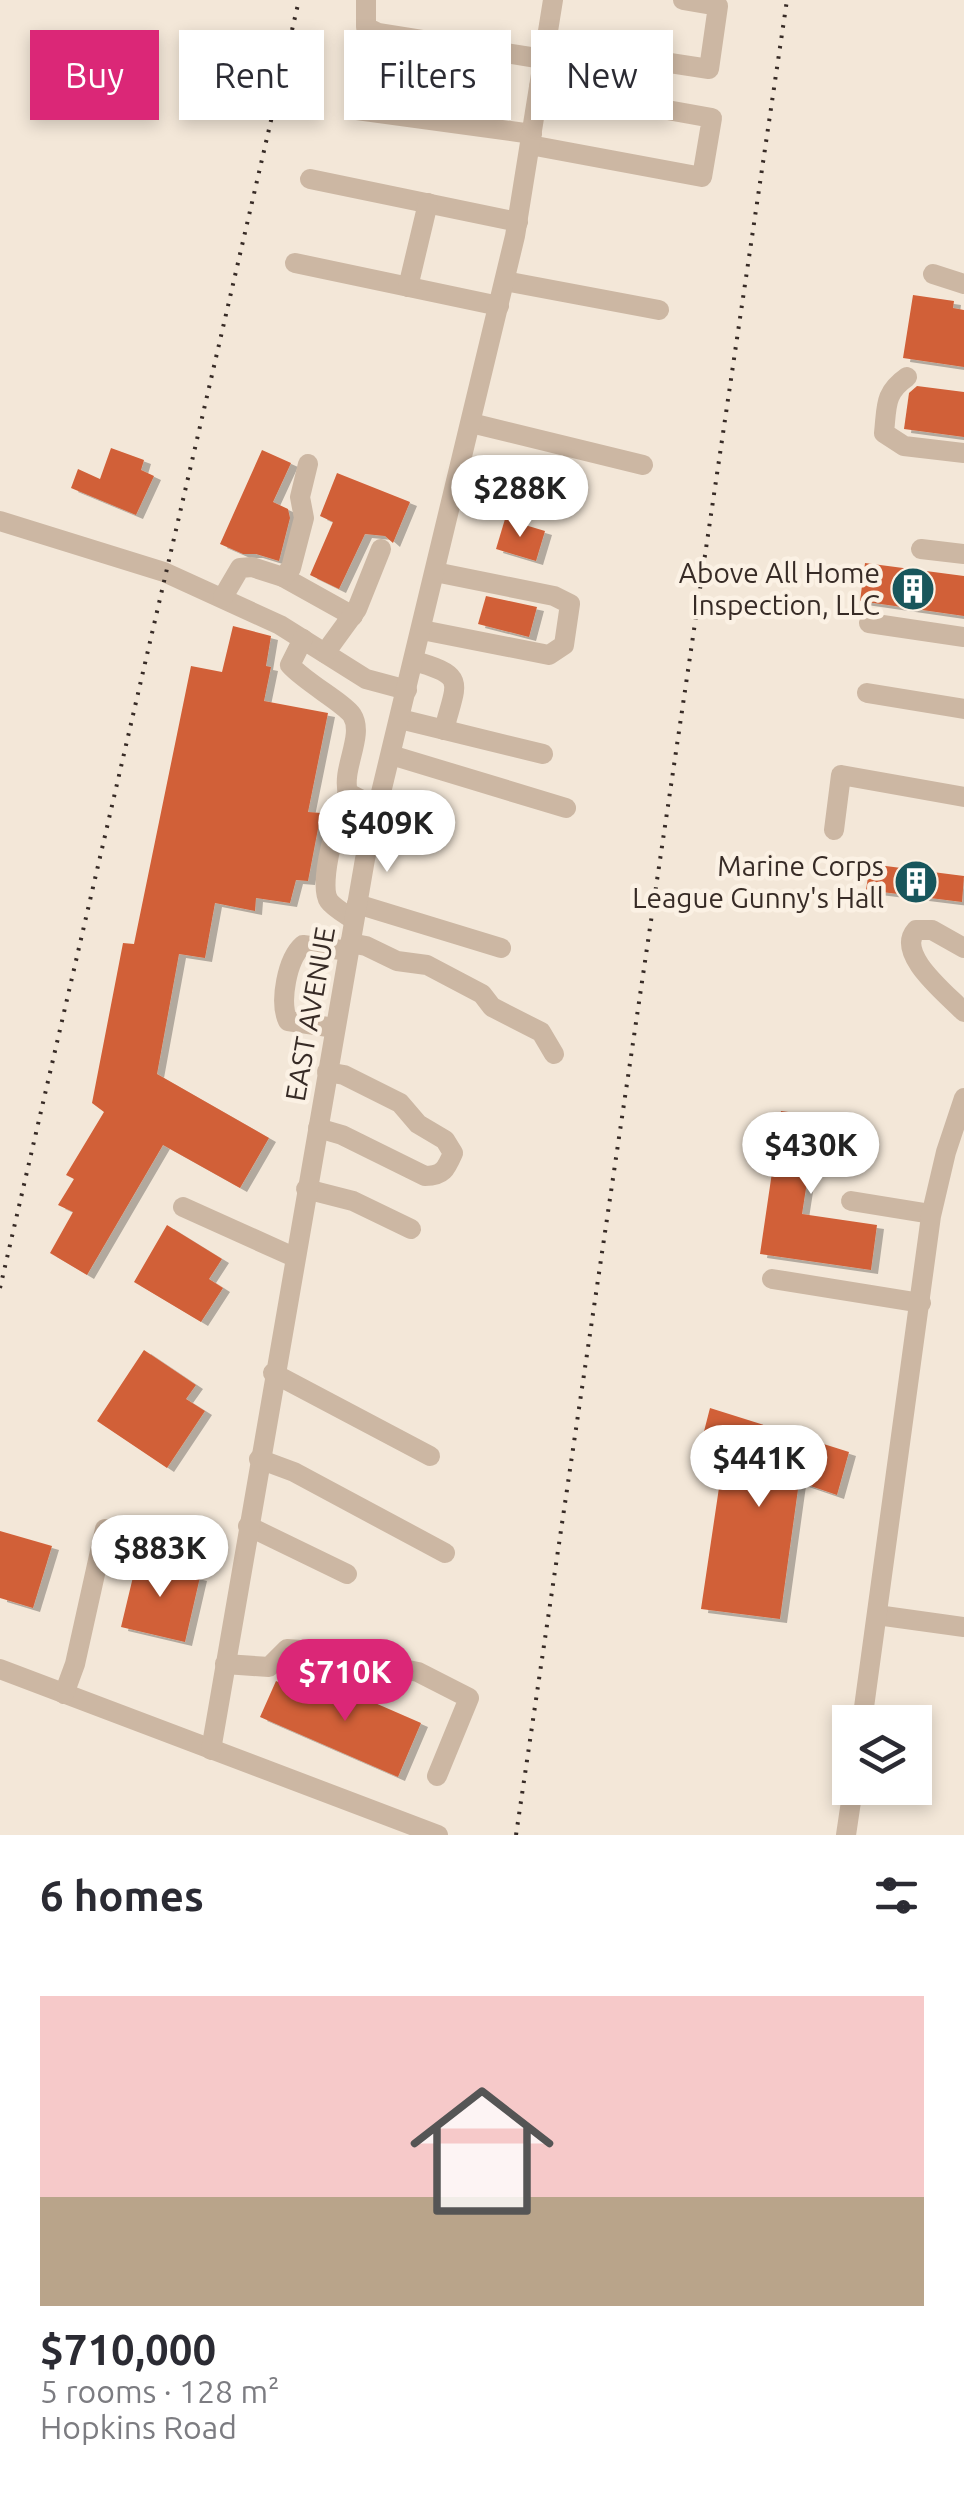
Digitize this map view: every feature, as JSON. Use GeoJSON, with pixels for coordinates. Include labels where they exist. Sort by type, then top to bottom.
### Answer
{"type":"FeatureCollection","features":[{"type":"Feature","properties":{"kind":"street"},"geometry":{"type":"LineString","coordinates":[[366,0],[366,27],[378,33],[531,51]]}},
{"type":"Feature","properties":{"kind":"street","name":"EAST AVENUE"},"geometry":{"type":"LineString","coordinates":[[548,30],[553,0]]}},
{"type":"Feature","properties":{"kind":"street"},"geometry":{"type":"LineString","coordinates":[[673,65],[709,69],[718,6],[683,0]]}},
{"type":"Feature","properties":{"kind":"street"},"geometry":{"type":"LineString","coordinates":[[415,120],[531,140],[702,178],[712,118],[673,111]]}},
{"type":"Feature","properties":{"kind":"street","name":"EAST AVENUE"},"geometry":{"type":"LineString","coordinates":[[210,1750],[349,947],[390,756],[518,222],[534,120]]}},
{"type":"Feature","properties":{"kind":"street"},"geometry":{"type":"LineString","coordinates":[[310,179],[518,222]]}},
{"type":"Feature","properties":{"kind":"street"},"geometry":{"type":"LineString","coordinates":[[408,287],[428,203]]}},
{"type":"Feature","properties":{"kind":"street"},"geometry":{"type":"LineString","coordinates":[[295,263],[499,306]]}},
{"type":"Feature","properties":{"kind":"street"},"geometry":{"type":"LineString","coordinates":[[933,274],[964,284]]}},
{"type":"Feature","properties":{"kind":"street"},"geometry":{"type":"LineString","coordinates":[[505,280],[658,310]]}},
{"type":"Feature","properties":{"kind":"street"},"geometry":{"type":"LineString","coordinates":[[907,377],[893,387],[888,399],[884,433],[904,446],[964,453]]}},
{"type":"Feature","properties":{"kind":"street"},"geometry":{"type":"LineString","coordinates":[[471,423],[643,464]]}},
{"type":"Feature","properties":{"kind":"street"},"geometry":{"type":"LineString","coordinates":[[283,577],[292,568],[304,518],[300,497],[308,464]]}},
{"type":"Feature","properties":{"kind":"street"},"geometry":{"type":"LineString","coordinates":[[0,521],[164,572],[304,639],[366,679],[407,690]]}},
{"type":"Feature","properties":{"kind":"street"},"geometry":{"type":"LineString","coordinates":[[921,549],[964,554]]}},
{"type":"Feature","properties":{"kind":"street"},"geometry":{"type":"LineString","coordinates":[[325,653],[353,616],[381,550]]}},
{"type":"Feature","properties":{"kind":"street"},"geometry":{"type":"LineString","coordinates":[[223,597],[240,568],[252,567],[283,577],[353,616]]}},
{"type":"Feature","properties":{"kind":"street"},"geometry":{"type":"LineString","coordinates":[[422,630],[549,654],[564,645],[570,604],[554,596],[435,572]]}},
{"type":"Feature","properties":{"kind":"street"},"geometry":{"type":"LineString","coordinates":[[869,624],[964,637]]}},
{"type":"Feature","properties":{"kind":"street"},"geometry":{"type":"LineString","coordinates":[[304,639],[290,665],[301,678],[352,715],[357,732],[344,780],[348,793],[341,806],[324,886],[329,901],[356,912],[501,948]]}},
{"type":"Feature","properties":{"kind":"street"},"geometry":{"type":"LineString","coordinates":[[414,661],[442,669],[453,678],[455,687],[444,730]]}},
{"type":"Feature","properties":{"kind":"street"},"geometry":{"type":"LineString","coordinates":[[867,694],[964,709]]}},
{"type":"Feature","properties":{"kind":"street"},"geometry":{"type":"LineString","coordinates":[[400,719],[543,754]]}},
{"type":"Feature","properties":{"kind":"street"},"geometry":{"type":"LineString","coordinates":[[390,756],[566,808]]}},
{"type":"Feature","properties":{"kind":"street"},"geometry":{"type":"LineString","coordinates":[[834,830],[841,776],[964,797]]}},
{"type":"Feature","properties":{"kind":"street"},"geometry":{"type":"LineString","coordinates":[[348,793],[378,808]]}},
{"type":"Feature","properties":{"kind":"street"},"geometry":{"type":"LineString","coordinates":[[964,948],[932,930],[916,930],[908,946],[920,966],[964,1012]]}},
{"type":"Feature","properties":{"kind":"street"},"geometry":{"type":"LineString","coordinates":[[335,1028],[288,1020],[282,1009],[294,953],[303,945],[366,946],[397,961],[427,965],[482,994],[492,1007],[541,1032],[554,1054]]}},
{"type":"Feature","properties":{"kind":"street"},"geometry":{"type":"LineString","coordinates":[[318,1128],[342,1134],[425,1176],[437,1176],[446,1170],[453,1153],[445,1140],[418,1124],[400,1103],[344,1074],[327,1072]]}},
{"type":"Feature","properties":{"kind":"street"},"geometry":{"type":"LineString","coordinates":[[864,1705],[931,1214],[964,1098]]}},
{"type":"Feature","properties":{"kind":"street"},"geometry":{"type":"LineString","coordinates":[[306,1189],[353,1201],[411,1229]]}},
{"type":"Feature","properties":{"kind":"street"},"geometry":{"type":"LineString","coordinates":[[851,1201],[931,1214]]}},
{"type":"Feature","properties":{"kind":"street"},"geometry":{"type":"LineString","coordinates":[[184,1207],[294,1257]]}},
{"type":"Feature","properties":{"kind":"street"},"geometry":{"type":"LineString","coordinates":[[772,1279],[921,1303]]}},
{"type":"Feature","properties":{"kind":"street"},"geometry":{"type":"LineString","coordinates":[[273,1373],[430,1456]]}},
{"type":"Feature","properties":{"kind":"street"},"geometry":{"type":"LineString","coordinates":[[259,1459],[294,1472],[445,1553]]}},
{"type":"Feature","properties":{"kind":"street"},"geometry":{"type":"LineString","coordinates":[[248,1526],[347,1574]]}},
{"type":"Feature","properties":{"kind":"street"},"geometry":{"type":"LineString","coordinates":[[64,1694],[105,1529]]}},
{"type":"Feature","properties":{"kind":"street"},"geometry":{"type":"LineString","coordinates":[[877,1614],[964,1628]]}},
{"type":"Feature","properties":{"kind":"street"},"geometry":{"type":"LineString","coordinates":[[225,1664],[268,1667],[287,1649],[315,1651],[418,1672],[469,1698],[437,1776]]}},
{"type":"Feature","properties":{"kind":"street"},"geometry":{"type":"LineString","coordinates":[[0,1669],[438,1835]]}},
{"type":"Feature","properties":{"kind":"street"},"geometry":{"type":"LineString","coordinates":[[846,1835],[850,1805]]}},
{"type":"Feature","properties":{"kind":"building"},"geometry":{"type":"Polygon","coordinates":[[[913,295],[954,301],[953,308],[964,310],[964,367],[903,358],[913,295]]]}},
{"type":"Feature","properties":{"kind":"building"},"geometry":{"type":"Polygon","coordinates":[[[917,386],[964,392],[964,437],[904,429],[909,393],[917,386]]]}},
{"type":"Feature","properties":{"kind":"building"},"geometry":{"type":"Polygon","coordinates":[[[111,448],[144,460],[141,470],[154,476],[136,515],[71,488],[78,469],[100,479],[111,448]]]}},
{"type":"Feature","properties":{"kind":"building"},"geometry":{"type":"Polygon","coordinates":[[[262,450],[291,463],[273,502],[288,509],[290,518],[279,561],[243,554],[220,544],[262,450]]]}},
{"type":"Feature","properties":{"kind":"building"},"geometry":{"type":"Polygon","coordinates":[[[337,473],[410,502],[393,543],[385,536],[365,534],[339,589],[310,575],[333,522],[320,516],[337,473]]]}},
{"type":"Feature","properties":{"kind":"building"},"geometry":{"type":"Polygon","coordinates":[[[505,519],[545,531],[536,561],[496,549],[505,519]]]}},
{"type":"Feature","properties":{"kind":"building","name":"Above All Home Inspection, LLC"},"geometry":{"type":"Polygon","coordinates":[[[865,563],[964,576],[964,616],[860,601],[865,563]]]}},
{"type":"Feature","properties":{"kind":"building"},"geometry":{"type":"Polygon","coordinates":[[[486,596],[537,607],[529,637],[478,624],[486,596]]]}},
{"type":"Feature","properties":{"kind":"building"},"geometry":{"type":"Polygon","coordinates":[[[233,626],[271,636],[266,666],[271,667],[264,701],[328,713],[308,812],[321,813],[308,881],[296,880],[290,903],[256,898],[255,911],[215,903],[205,958],[179,954],[157,1074],[269,1138],[240,1188],[163,1145],[87,1275],[50,1253],[73,1212],[58,1205],[74,1179],[66,1175],[104,1112],[92,1103],[123,943],[134,944],[191,666],[222,672],[233,626]]]}},
{"type":"Feature","properties":{"kind":"building","name":"Marine Corps League Gunny's Hall"},"geometry":{"type":"Polygon","coordinates":[[[870,864],[964,876],[962,902],[866,890],[870,864]]]}},
{"type":"Feature","properties":{"kind":"building"},"geometry":{"type":"Polygon","coordinates":[[[781,1111],[855,1121],[849,1161],[811,1156],[802,1214],[877,1225],[871,1270],[760,1254],[781,1111]]]}},
{"type":"Feature","properties":{"kind":"building"},"geometry":{"type":"Polygon","coordinates":[[[167,1225],[222,1259],[209,1279],[223,1288],[201,1322],[134,1282],[167,1225]]]}},
{"type":"Feature","properties":{"kind":"building"},"geometry":{"type":"Polygon","coordinates":[[[144,1350],[196,1385],[186,1399],[205,1411],[167,1468],[97,1421],[144,1350]]]}},
{"type":"Feature","properties":{"kind":"building"},"geometry":{"type":"Polygon","coordinates":[[[710,1408],[849,1452],[837,1495],[799,1482],[780,1619],[701,1609],[724,1454],[700,1447],[710,1408]]]}},
{"type":"Feature","properties":{"kind":"building"},"geometry":{"type":"Polygon","coordinates":[[[0,1531],[52,1546],[33,1608],[0,1598],[0,1531]]]}},
{"type":"Feature","properties":{"kind":"building"},"geometry":{"type":"Polygon","coordinates":[[[138,1556],[168,1562],[166,1569],[200,1577],[185,1642],[121,1627],[138,1556]]]}},
{"type":"Feature","properties":{"kind":"building"},"geometry":{"type":"Polygon","coordinates":[[[320,1679],[421,1723],[398,1777],[260,1717],[276,1681],[312,1697],[320,1679]]]}},
{"type":"Feature","properties":{"kind":"railway"},"geometry":{"type":"LineString","coordinates":[[0,1288],[299,0]]}},
{"type":"Feature","properties":{"kind":"railway"},"geometry":{"type":"LineString","coordinates":[[516,1835],[787,0]]}},
{"type":"Feature","properties":{"kind":"place","name":"Above All Home Inspection, LLC"},"geometry":{"type":"Point","coordinates":[913,589]}},
{"type":"Feature","properties":{"kind":"place","name":"Marine Corps League Gunny's Hall"},"geometry":{"type":"Point","coordinates":[916,882]}}]}
